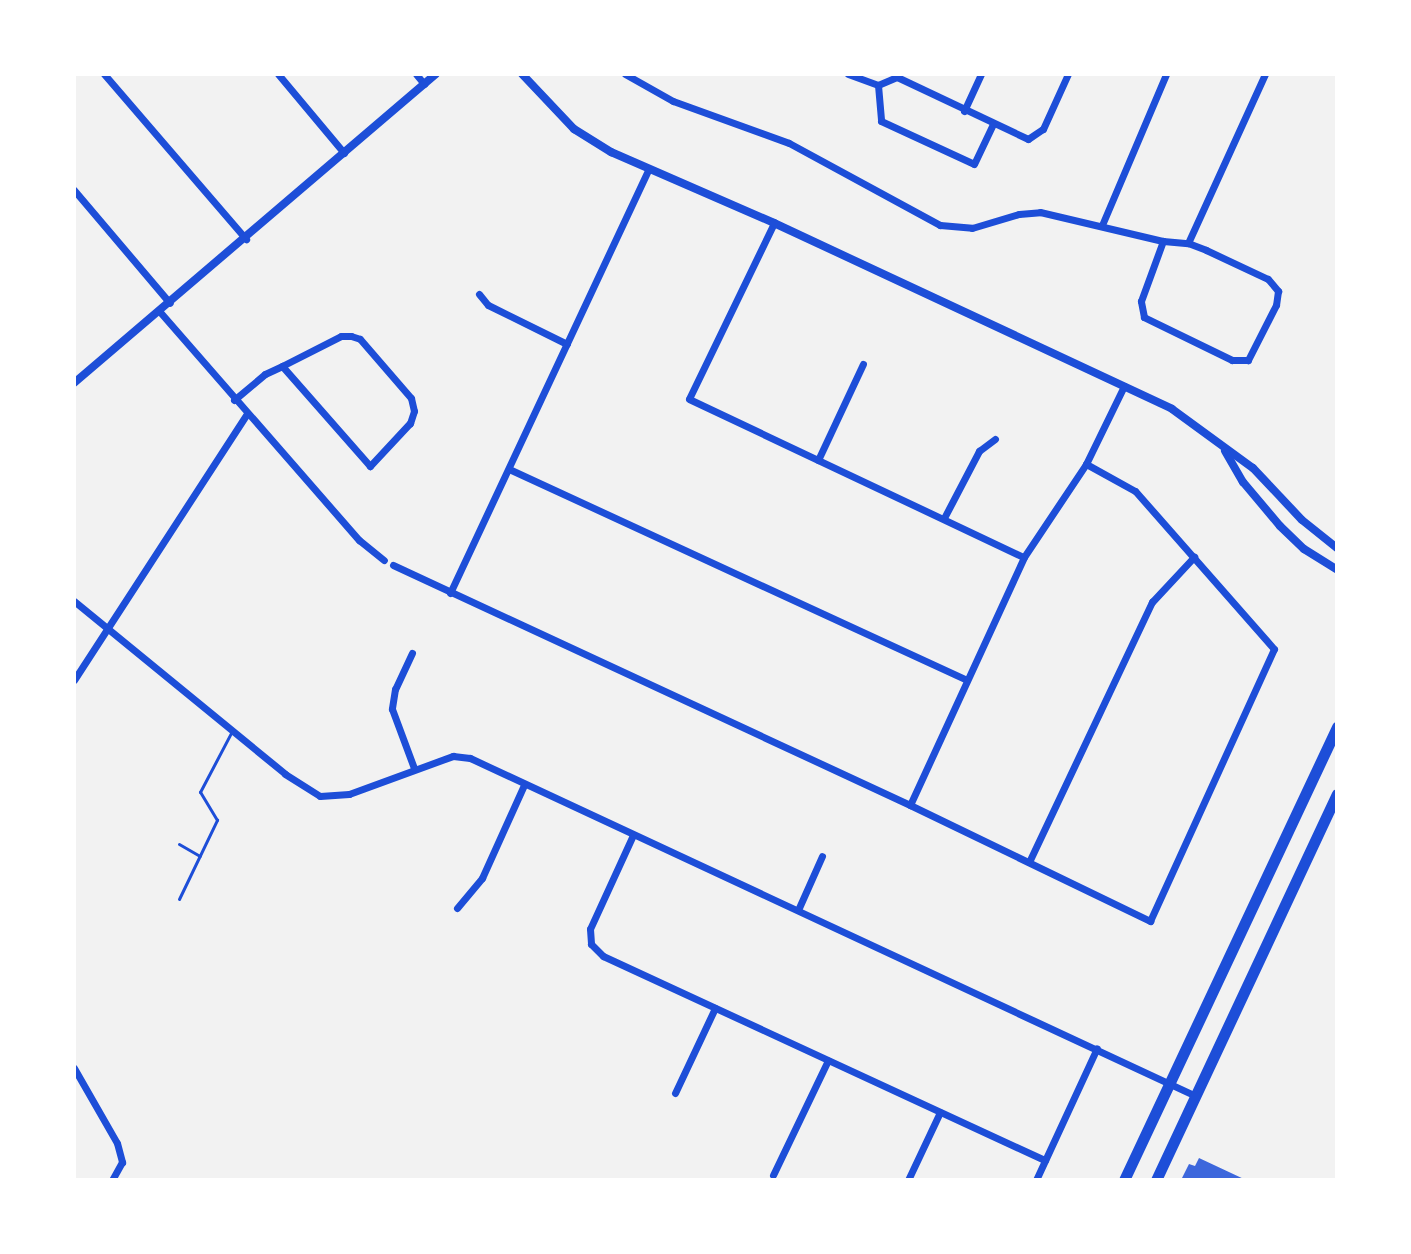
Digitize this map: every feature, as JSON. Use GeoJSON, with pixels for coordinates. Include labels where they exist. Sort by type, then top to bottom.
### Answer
{"type":"FeatureCollection","features":[{"type":"Feature","properties":{"kind":"main road"},"geometry":{"type":"LineString","coordinates":[[1124,1180],[1337,727]]}},
{"type":"Feature","properties":{"kind":"main road"},"geometry":{"type":"LineString","coordinates":[[1156,1180],[1337,794]]}},
{"type":"Feature","properties":{"kind":"street"},"geometry":{"type":"LineString","coordinates":[[104,74],[246,239]]}},
{"type":"Feature","properties":{"kind":"street"},"geometry":{"type":"LineString","coordinates":[[278,74],[344,153]]}},
{"type":"Feature","properties":{"kind":"street"},"geometry":{"type":"LineString","coordinates":[[416,74],[424,84]]}},
{"type":"Feature","properties":{"kind":"street"},"geometry":{"type":"LineString","coordinates":[[74,383],[436,74]]}},
{"type":"Feature","properties":{"kind":"street"},"geometry":{"type":"LineString","coordinates":[[522,74],[574,129],[649,169],[774,223],[1124,386],[1196,424],[1253,468],[1310,528],[1337,548]]}},
{"type":"Feature","properties":{"kind":"street"},"geometry":{"type":"LineString","coordinates":[[625,74],[673,101],[789,143],[940,225],[972,228],[1019,214],[1040,212],[1163,241],[1188,243],[1276,286],[1276,305],[1248,360],[1232,360],[1144,317],[1141,301],[1163,241]]}},
{"type":"Feature","properties":{"kind":"street"},"geometry":{"type":"LineString","coordinates":[[848,74],[878,85],[898,76],[964,111],[1034,139],[1043,129],[1068,74]]}},
{"type":"Feature","properties":{"kind":"street"},"geometry":{"type":"LineString","coordinates":[[964,111],[981,74]]}},
{"type":"Feature","properties":{"kind":"street"},"geometry":{"type":"LineString","coordinates":[[1102,225],[1166,74]]}},
{"type":"Feature","properties":{"kind":"street"},"geometry":{"type":"LineString","coordinates":[[1188,243],[1265,74]]}},
{"type":"Feature","properties":{"kind":"street"},"geometry":{"type":"LineString","coordinates":[[878,85],[881,121],[974,164],[993,124]]}},
{"type":"Feature","properties":{"kind":"street"},"geometry":{"type":"LineString","coordinates":[[450,593],[649,169]]}},
{"type":"Feature","properties":{"kind":"street"},"geometry":{"type":"LineString","coordinates":[[74,190],[170,303]]}},
{"type":"Feature","properties":{"kind":"street"},"geometry":{"type":"LineString","coordinates":[[774,223],[689,399],[1024,557]]}},
{"type":"Feature","properties":{"kind":"street"},"geometry":{"type":"LineString","coordinates":[[479,294],[488,305],[567,344]]}},
{"type":"Feature","properties":{"kind":"street"},"geometry":{"type":"LineString","coordinates":[[160,312],[246,415],[359,540],[384,560]]}},
{"type":"Feature","properties":{"kind":"street"},"geometry":{"type":"LineString","coordinates":[[234,400],[282,366],[341,336],[360,339],[411,398],[414,411],[410,423],[370,466],[282,366]]}},
{"type":"Feature","properties":{"kind":"street"},"geometry":{"type":"LineString","coordinates":[[818,460],[863,364]]}},
{"type":"Feature","properties":{"kind":"street"},"geometry":{"type":"LineString","coordinates":[[910,805],[1024,557],[1086,464],[1124,386]]}},
{"type":"Feature","properties":{"kind":"street"},"geometry":{"type":"LineString","coordinates":[[74,680],[246,415]]}},
{"type":"Feature","properties":{"kind":"street"},"geometry":{"type":"LineString","coordinates":[[944,518],[979,451],[995,439]]}},
{"type":"Feature","properties":{"kind":"street"},"geometry":{"type":"LineString","coordinates":[[1222,446],[1243,482],[1280,526],[1304,549],[1337,570]]}},
{"type":"Feature","properties":{"kind":"street"},"geometry":{"type":"LineString","coordinates":[[393,565],[910,805],[1150,921],[1274,649],[1135,491],[1086,464]]}},
{"type":"Feature","properties":{"kind":"street"},"geometry":{"type":"LineString","coordinates":[[509,469],[967,680]]}},
{"type":"Feature","properties":{"kind":"street"},"geometry":{"type":"LineString","coordinates":[[1029,862],[1152,602],[1194,557]]}},
{"type":"Feature","properties":{"kind":"street"},"geometry":{"type":"LineString","coordinates":[[74,601],[285,774],[320,796],[349,794],[453,756],[470,758],[1196,1096]]}},
{"type":"Feature","properties":{"kind":"street"},"geometry":{"type":"LineString","coordinates":[[412,653],[395,689],[392,709],[414,768]]}},
{"type":"Feature","properties":{"kind":"street"},"geometry":{"type":"LineString","coordinates":[[457,908],[482,878],[524,785]]}},
{"type":"Feature","properties":{"kind":"street"},"geometry":{"type":"LineString","coordinates":[[633,835],[590,929],[591,944],[603,956],[1045,1160]]}},
{"type":"Feature","properties":{"kind":"street"},"geometry":{"type":"LineString","coordinates":[[798,910],[822,856]]}},
{"type":"Feature","properties":{"kind":"street"},"geometry":{"type":"LineString","coordinates":[[675,1093],[715,1008]]}},
{"type":"Feature","properties":{"kind":"street"},"geometry":{"type":"LineString","coordinates":[[1036,1180],[1097,1048]]}},
{"type":"Feature","properties":{"kind":"street"},"geometry":{"type":"LineString","coordinates":[[773,1175],[828,1060]]}},
{"type":"Feature","properties":{"kind":"street"},"geometry":{"type":"LineString","coordinates":[[74,1068],[117,1143],[122,1162],[112,1180]]}},
{"type":"Feature","properties":{"kind":"street"},"geometry":{"type":"LineString","coordinates":[[908,1180],[940,1112]]}},
{"type":"Feature","properties":{"kind":"lane"},"geometry":{"type":"LineString","coordinates":[[179,899],[217,820],[200,792],[232,731]]}},
{"type":"Feature","properties":{"kind":"lane"},"geometry":{"type":"LineString","coordinates":[[179,844],[200,856]]}},
{"type":"Feature","properties":{"kind":"building"},"geometry":{"type":"Polygon","coordinates":[[[1199,1158],[1246,1180],[1181,1180],[1189,1164],[1195,1166],[1199,1158]]]}}]}
